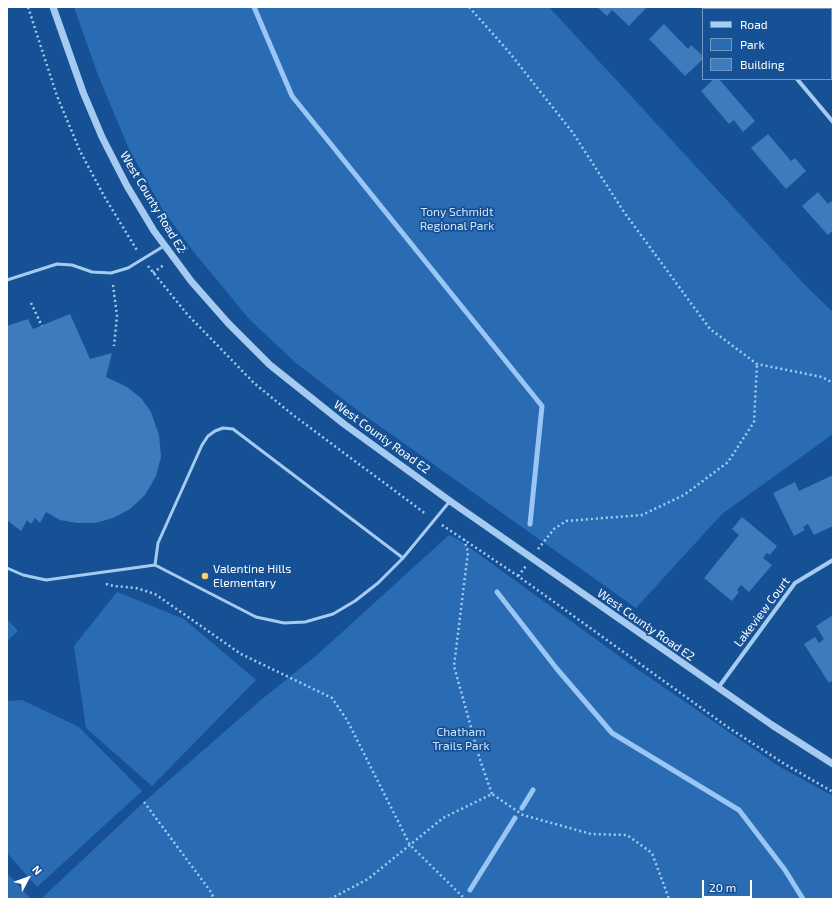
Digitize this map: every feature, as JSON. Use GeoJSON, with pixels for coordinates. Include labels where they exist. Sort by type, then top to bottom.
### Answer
{"type":"FeatureCollection","features":[{"type":"Feature","properties":{"kind":"street","name":"West County Road E2"},"geometry":{"type":"LineString","coordinates":[[53,7],[83,92],[102,137],[127,186],[164,246],[228,323],[270,365],[344,424],[450,501],[718,688],[833,764]]}},
{"type":"Feature","properties":{"kind":"street"},"geometry":{"type":"LineString","coordinates":[[798,80],[833,122]]}},
{"type":"Feature","properties":{"kind":"street","name":"Lakeview Court"},"geometry":{"type":"LineString","coordinates":[[718,688],[795,583],[833,560]]}},
{"type":"Feature","properties":{"kind":"lane"},"geometry":{"type":"LineString","coordinates":[[7,280],[57,264],[72,265],[92,272],[111,273],[128,268],[164,246]]}},
{"type":"Feature","properties":{"kind":"lane"},"geometry":{"type":"LineString","coordinates":[[155,564],[158,543],[202,445],[212,434],[224,428],[234,429],[403,558]]}},
{"type":"Feature","properties":{"kind":"lane"},"geometry":{"type":"LineString","coordinates":[[7,568],[23,575],[46,580],[155,564],[256,617],[284,623],[305,622],[333,614],[355,601],[403,558],[450,501]]}},
{"type":"Feature","properties":{"kind":"path"},"geometry":{"type":"LineString","coordinates":[[28,7],[57,96],[80,151],[104,196],[132,242]]}},
{"type":"Feature","properties":{"kind":"path"},"geometry":{"type":"LineString","coordinates":[[469,7],[509,52],[573,133],[624,212],[710,329],[757,364],[822,377],[833,383]]}},
{"type":"Feature","properties":{"kind":"path"},"geometry":{"type":"LineString","coordinates":[[153,273],[187,314],[222,352],[254,383],[293,415],[416,506]]}},
{"type":"Feature","properties":{"kind":"path"},"geometry":{"type":"LineString","coordinates":[[113,285],[117,316],[114,346]]}},
{"type":"Feature","properties":{"kind":"path"},"geometry":{"type":"LineString","coordinates":[[31,303],[42,326]]}},
{"type":"Feature","properties":{"kind":"path"},"geometry":{"type":"LineString","coordinates":[[542,543],[554,529],[566,521],[642,515],[684,495],[728,462],[754,422],[757,364]]}},
{"type":"Feature","properties":{"kind":"path"},"geometry":{"type":"LineString","coordinates":[[451,530],[729,728],[833,792]]}},
{"type":"Feature","properties":{"kind":"path"},"geometry":{"type":"LineString","coordinates":[[464,538],[468,552],[454,666],[480,760],[492,794],[523,815],[591,834],[627,835],[652,853],[669,899]]}},
{"type":"Feature","properties":{"kind":"path"},"geometry":{"type":"LineString","coordinates":[[106,584],[136,588],[155,594],[241,654],[332,698],[347,720],[410,845],[465,899]]}},
{"type":"Feature","properties":{"kind":"path"},"geometry":{"type":"LineString","coordinates":[[330,899],[368,880],[443,818],[492,794]]}},
{"type":"Feature","properties":{"kind":"path"},"geometry":{"type":"LineString","coordinates":[[144,802],[211,892],[214,899]]}},
{"type":"Feature","properties":{"kind":"green space","name":"Tony Schmidt Regional Park"},"geometry":{"type":"Polygon","coordinates":[[[74,7],[549,7],[805,285],[833,312],[833,434],[722,514],[636,608],[357,410],[296,363],[250,320],[193,251],[163,210],[129,149],[98,75],[74,7]]]}},
{"type":"Feature","properties":{"kind":"green space","name":"Chatham Trails Park"},"geometry":{"type":"Polygon","coordinates":[[[449,535],[458,539],[630,664],[780,767],[833,796],[833,899],[41,899],[144,802],[262,699],[317,655],[449,535]]]}},
{"type":"Feature","properties":{"kind":"green space"},"geometry":{"type":"Polygon","coordinates":[[[117,592],[184,619],[256,680],[152,786],[86,728],[74,646],[117,592]]]}},
{"type":"Feature","properties":{"kind":"green space"},"geometry":{"type":"Polygon","coordinates":[[[7,619],[18,631],[7,641],[7,619]]]}},
{"type":"Feature","properties":{"kind":"green space"},"geometry":{"type":"Polygon","coordinates":[[[22,700],[79,727],[142,791],[37,887],[7,853],[7,701],[22,700]]]}},
{"type":"Feature","properties":{"kind":"green space"},"geometry":{"type":"Polygon","coordinates":[[[7,873],[31,899],[7,899],[7,873]]]}},
{"type":"Feature","properties":{"kind":"building"},"geometry":{"type":"Polygon","coordinates":[[[597,7],[647,7],[629,26],[612,10],[607,16],[597,7]]]}},
{"type":"Feature","properties":{"kind":"building"},"geometry":{"type":"Polygon","coordinates":[[[833,7],[833,37],[832,8],[803,8],[833,7]]]}},
{"type":"Feature","properties":{"kind":"building"},"geometry":{"type":"Polygon","coordinates":[[[664,24],[688,49],[691,45],[702,55],[702,60],[685,76],[649,39],[664,24]]]}},
{"type":"Feature","properties":{"kind":"building"},"geometry":{"type":"Polygon","coordinates":[[[713,80],[720,80],[755,121],[743,132],[734,120],[729,124],[701,91],[713,80]]]}},
{"type":"Feature","properties":{"kind":"building"},"geometry":{"type":"Polygon","coordinates":[[[768,134],[791,161],[795,158],[806,171],[786,189],[751,148],[768,134]]]}},
{"type":"Feature","properties":{"kind":"building"},"geometry":{"type":"Polygon","coordinates":[[[818,192],[828,204],[831,201],[833,204],[833,233],[831,232],[828,235],[802,206],[818,192]]]}},
{"type":"Feature","properties":{"kind":"building"},"geometry":{"type":"Polygon","coordinates":[[[70,314],[90,359],[112,353],[106,377],[127,387],[141,398],[151,412],[159,435],[161,457],[156,476],[145,495],[130,509],[113,518],[95,523],[77,523],[60,520],[46,512],[40,523],[35,518],[31,524],[27,520],[21,531],[7,520],[7,326],[28,319],[33,329],[70,314]]]}},
{"type":"Feature","properties":{"kind":"building"},"geometry":{"type":"Polygon","coordinates":[[[833,475],[833,526],[814,535],[808,524],[803,527],[805,530],[794,536],[773,493],[795,482],[799,491],[833,475]]]}},
{"type":"Feature","properties":{"kind":"building"},"geometry":{"type":"Polygon","coordinates":[[[742,517],[777,546],[770,555],[767,553],[763,558],[772,565],[749,592],[741,585],[737,590],[739,592],[732,601],[704,578],[739,535],[732,529],[742,517]]]}},
{"type":"Feature","properties":{"kind":"building"},"geometry":{"type":"Polygon","coordinates":[[[833,615],[833,680],[829,683],[804,644],[815,637],[819,643],[824,639],[816,626],[833,615]]]}},
{"type":"Feature","properties":{"kind":"waterway"},"geometry":{"type":"LineString","coordinates":[[254,7],[292,96],[542,406],[530,524]]}},
{"type":"Feature","properties":{"kind":"waterway"},"geometry":{"type":"LineString","coordinates":[[497,592],[557,669],[612,733],[739,810],[785,870],[803,899]]}},
{"type":"Feature","properties":{"kind":"waterway"},"geometry":{"type":"LineString","coordinates":[[522,808],[533,790]]}},
{"type":"Feature","properties":{"kind":"waterway"},"geometry":{"type":"LineString","coordinates":[[470,890],[515,818]]}},
{"type":"Feature","properties":{"kind":"place","name":"Valentine Hills Elementary"},"geometry":{"type":"Point","coordinates":[205,576]}}]}
